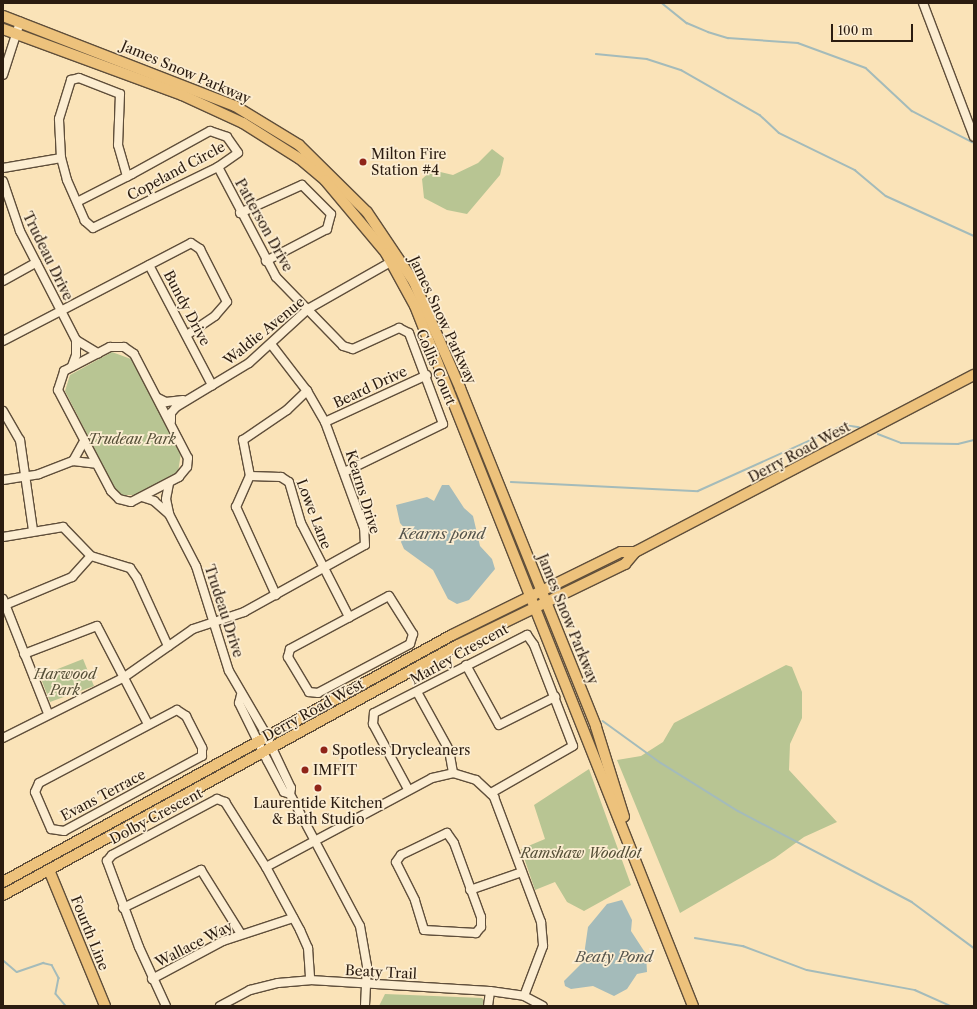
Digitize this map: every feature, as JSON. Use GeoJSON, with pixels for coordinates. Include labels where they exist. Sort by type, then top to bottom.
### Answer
{"type":"FeatureCollection","features":[{"type":"Feature","properties":{"kind":"main road","name":"James Snow Parkway"},"geometry":{"type":"LineString","coordinates":[[3,16],[182,83],[264,122],[299,145],[346,188],[396,259],[460,388],[596,727],[623,813],[627,838]]}},
{"type":"Feature","properties":{"kind":"main road","name":"James Snow Parkway"},"geometry":{"type":"LineString","coordinates":[[3,28],[182,95],[243,123],[300,159],[325,180],[396,259],[694,1006]]}},
{"type":"Feature","properties":{"kind":"main road","name":"Derry Road West"},"geometry":{"type":"LineString","coordinates":[[3,882],[458,645],[535,606],[625,564],[635,552],[974,375]]}},
{"type":"Feature","properties":{"kind":"main road","name":"Derry Road West"},"geometry":{"type":"LineString","coordinates":[[3,895],[266,746],[452,635],[621,552],[635,552]]}},
{"type":"Feature","properties":{"kind":"main road","name":"Fourth Line"},"geometry":{"type":"LineString","coordinates":[[49,870],[105,1006]]}},
{"type":"Feature","properties":{"kind":"street"},"geometry":{"type":"LineString","coordinates":[[923,3],[974,137]]}},
{"type":"Feature","properties":{"kind":"street"},"geometry":{"type":"LineString","coordinates":[[3,76],[20,22]]}},
{"type":"Feature","properties":{"kind":"street","name":"Copeland Circle"},"geometry":{"type":"LineString","coordinates":[[77,202],[127,177],[210,131],[227,137],[238,153],[218,167],[96,228],[85,221],[77,202],[61,158],[59,120],[64,93],[71,80],[79,78],[121,96],[118,145],[127,177]]}},
{"type":"Feature","properties":{"kind":"street"},"geometry":{"type":"LineString","coordinates":[[3,168],[61,158]]}},
{"type":"Feature","properties":{"kind":"street","name":"Patterson Drive"},"geometry":{"type":"LineString","coordinates":[[218,167],[240,213],[266,261],[282,285],[308,310]]}},
{"type":"Feature","properties":{"kind":"street","name":"Trudeau Drive"},"geometry":{"type":"LineString","coordinates":[[3,182],[20,231],[76,340],[77,352],[72,366]]}},
{"type":"Feature","properties":{"kind":"street"},"geometry":{"type":"LineString","coordinates":[[240,213],[302,185],[331,214],[327,229],[266,261]]}},
{"type":"Feature","properties":{"kind":"street"},"geometry":{"type":"LineString","coordinates":[[3,341],[60,309],[191,243],[200,249],[227,302],[215,316],[187,335]]}},
{"type":"Feature","properties":{"kind":"street","name":"Waldie Avenue"},"geometry":{"type":"LineString","coordinates":[[172,424],[171,412],[186,400],[250,363],[308,310],[396,259]]}},
{"type":"Feature","properties":{"kind":"street"},"geometry":{"type":"LineString","coordinates":[[3,281],[36,263]]}},
{"type":"Feature","properties":{"kind":"street","name":"Bundy Drive"},"geometry":{"type":"LineString","coordinates":[[149,265],[212,385]]}},
{"type":"Feature","properties":{"kind":"street","name":"Collis Court"},"geometry":{"type":"LineString","coordinates":[[308,310],[348,349],[399,328],[406,329],[443,418],[441,426],[344,472]]}},
{"type":"Feature","properties":{"kind":"street"},"geometry":{"type":"LineString","coordinates":[[76,340],[98,352]]}},
{"type":"Feature","properties":{"kind":"street","name":"Kearns Drive"},"geometry":{"type":"LineString","coordinates":[[3,738],[22,732],[48,713],[123,678],[193,629],[215,622],[276,595],[361,549],[366,539],[344,472],[325,422],[307,391],[272,344]]}},
{"type":"Feature","properties":{"kind":"street","name":"Trudeau Drive"},"geometry":{"type":"LineString","coordinates":[[115,346],[131,351],[172,424],[188,462],[183,474],[142,498],[127,501],[116,497],[96,464],[58,390],[61,376],[72,366],[98,352],[115,346]]}},
{"type":"Feature","properties":{"kind":"street","name":"Beard Drive"},"geometry":{"type":"LineString","coordinates":[[325,422],[426,375]]}},
{"type":"Feature","properties":{"kind":"street"},"geometry":{"type":"LineString","coordinates":[[276,595],[236,507],[250,476],[245,437],[275,420],[307,391]]}},
{"type":"Feature","properties":{"kind":"street","name":"Waldie Avenue"},"geometry":{"type":"LineString","coordinates":[[158,398],[166,402],[186,400]]}},
{"type":"Feature","properties":{"kind":"street"},"geometry":{"type":"LineString","coordinates":[[3,411],[20,440],[33,530]]}},
{"type":"Feature","properties":{"kind":"street"},"geometry":{"type":"LineString","coordinates":[[72,461],[84,441]]}},
{"type":"Feature","properties":{"kind":"street"},"geometry":{"type":"LineString","coordinates":[[3,480],[25,477],[72,461],[96,464]]}},
{"type":"Feature","properties":{"kind":"street","name":"Lowe Lane"},"geometry":{"type":"LineString","coordinates":[[250,476],[281,477],[290,482],[301,523],[322,570],[348,617]]}},
{"type":"Feature","properties":{"kind":"street","name":"Trudeau Drive"},"geometry":{"type":"LineString","coordinates":[[170,483],[166,499],[169,514],[196,566],[241,695],[250,703],[284,792],[290,794],[360,926],[367,984],[366,1006]]}},
{"type":"Feature","properties":{"kind":"street","name":"Trudeau Drive"},"geometry":{"type":"LineString","coordinates":[[142,498],[154,501],[169,514]]}},
{"type":"Feature","properties":{"kind":"street"},"geometry":{"type":"LineString","coordinates":[[3,537],[33,530],[66,528],[91,556],[124,566],[134,573],[168,646]]}},
{"type":"Feature","properties":{"kind":"street"},"geometry":{"type":"LineString","coordinates":[[48,713],[4,602],[72,578],[91,556]]}},
{"type":"Feature","properties":{"kind":"street"},"geometry":{"type":"LineString","coordinates":[[389,596],[413,634],[412,641],[318,693],[309,692],[288,652],[348,617],[389,596]]}},
{"type":"Feature","properties":{"kind":"street"},"geometry":{"type":"LineString","coordinates":[[24,654],[97,626],[148,724]]}},
{"type":"Feature","properties":{"kind":"street","name":"Marley Crescent"},"geometry":{"type":"LineString","coordinates":[[408,789],[372,720],[378,711],[527,635],[534,644],[572,738],[570,749],[491,793]]}},
{"type":"Feature","properties":{"kind":"street"},"geometry":{"type":"LineString","coordinates":[[466,665],[499,725],[555,697]]}},
{"type":"Feature","properties":{"kind":"street"},"geometry":{"type":"LineString","coordinates":[[417,692],[448,750],[453,774]]}},
{"type":"Feature","properties":{"kind":"street","name":"Evans Terrace"},"geometry":{"type":"LineString","coordinates":[[180,710],[202,748],[202,756],[64,831],[51,829],[35,792],[39,783],[148,724],[180,710]]}},
{"type":"Feature","properties":{"kind":"street"},"geometry":{"type":"LineString","coordinates":[[266,868],[408,789],[432,778],[453,774],[476,780],[491,793],[522,872],[543,938],[524,996]]}},
{"type":"Feature","properties":{"kind":"street","name":"Dolby Crescent"},"geometry":{"type":"LineString","coordinates":[[166,1006],[152,979],[107,868],[108,857],[213,800],[225,802],[266,868],[293,918],[308,948],[310,980]]}},
{"type":"Feature","properties":{"kind":"street"},"geometry":{"type":"LineString","coordinates":[[447,833],[454,843],[470,890],[481,917],[478,932],[427,931],[396,859],[447,833]]}},
{"type":"Feature","properties":{"kind":"street"},"geometry":{"type":"LineString","coordinates":[[123,908],[201,870],[241,934]]}},
{"type":"Feature","properties":{"kind":"street"},"geometry":{"type":"LineString","coordinates":[[470,890],[522,872]]}},
{"type":"Feature","properties":{"kind":"street","name":"Wallace Way"},"geometry":{"type":"LineString","coordinates":[[152,979],[241,934],[293,918]]}},
{"type":"Feature","properties":{"kind":"street","name":"Beaty Trail"},"geometry":{"type":"LineString","coordinates":[[220,1006],[250,990],[278,983],[310,980],[490,991],[524,996],[543,1006]]}},
{"type":"Feature","properties":{"kind":"street"},"geometry":{"type":"LineString","coordinates":[[488,1006],[490,991]]}},
{"type":"Feature","properties":{"kind":"green space"},"geometry":{"type":"Polygon","coordinates":[[[492,149],[504,158],[500,175],[467,214],[447,210],[424,198],[422,179],[432,170],[453,175],[478,163],[492,149]]]}},
{"type":"Feature","properties":{"kind":"green space","name":"Trudeau Park"},"geometry":{"type":"Polygon","coordinates":[[[112,352],[131,359],[181,453],[178,472],[138,495],[123,495],[116,491],[65,391],[70,375],[112,352]]]}},
{"type":"Feature","properties":{"kind":"green space","name":"Harwood Park"},"geometry":{"type":"Polygon","coordinates":[[[83,659],[94,686],[50,702],[40,676],[83,659]]]}},
{"type":"Feature","properties":{"kind":"green space"},"geometry":{"type":"Polygon","coordinates":[[[786,665],[792,667],[802,692],[802,718],[790,744],[789,770],[837,822],[804,837],[775,858],[680,913],[617,760],[641,756],[663,742],[674,723],[786,665]]]}},
{"type":"Feature","properties":{"kind":"green space","name":"Ramshaw Woodlot"},"geometry":{"type":"Polygon","coordinates":[[[589,769],[631,885],[584,911],[567,902],[555,882],[535,890],[521,849],[545,839],[534,805],[589,769]]]}},
{"type":"Feature","properties":{"kind":"green space"},"geometry":{"type":"Polygon","coordinates":[[[385,994],[482,998],[485,1002],[483,1006],[379,1006],[385,994]]]}},
{"type":"Feature","properties":{"kind":"water","name":"Kearns pond"},"geometry":{"type":"Polygon","coordinates":[[[442,485],[449,485],[464,508],[473,516],[480,546],[492,559],[495,569],[469,600],[457,604],[448,599],[433,570],[404,549],[401,542],[406,530],[400,523],[396,505],[427,497],[434,501],[442,485]]]}},
{"type":"Feature","properties":{"kind":"water","name":"Beaty Pond"},"geometry":{"type":"Polygon","coordinates":[[[622,900],[632,920],[631,931],[646,954],[647,972],[637,974],[627,989],[614,996],[593,986],[571,989],[565,986],[564,981],[583,962],[588,927],[607,904],[622,900]]]}},
{"type":"Feature","properties":{"kind":"waterway"},"geometry":{"type":"LineString","coordinates":[[662,3],[687,23],[708,32],[728,38],[798,43],[866,68],[912,111],[972,142]]}},
{"type":"Feature","properties":{"kind":"waterway"},"geometry":{"type":"LineString","coordinates":[[596,54],[647,59],[681,70],[760,115],[779,133],[855,170],[886,196],[974,236]]}},
{"type":"Feature","properties":{"kind":"waterway"},"geometry":{"type":"LineString","coordinates":[[511,482],[698,491],[844,425],[859,427]]}},
{"type":"Feature","properties":{"kind":"waterway"},"geometry":{"type":"LineString","coordinates":[[878,434],[901,443],[958,444],[974,440]]}},
{"type":"Feature","properties":{"kind":"waterway"},"geometry":{"type":"LineString","coordinates":[[603,721],[661,763],[738,811],[912,902],[974,948]]}},
{"type":"Feature","properties":{"kind":"waterway"},"geometry":{"type":"LineString","coordinates":[[695,938],[743,946],[807,970],[915,990],[951,1006]]}},
{"type":"Feature","properties":{"kind":"waterway"},"geometry":{"type":"LineString","coordinates":[[3,960],[17,972],[43,963],[52,965],[59,978],[56,994],[66,1006]]}},
{"type":"Feature","properties":{"kind":"place","name":"Milton Fire Station #4"},"geometry":{"type":"Point","coordinates":[363,162]}},
{"type":"Feature","properties":{"kind":"place","name":"Spotless Drycleaners"},"geometry":{"type":"Point","coordinates":[324,750]}},
{"type":"Feature","properties":{"kind":"place","name":"IMFIT"},"geometry":{"type":"Point","coordinates":[305,770]}},
{"type":"Feature","properties":{"kind":"place","name":"Laurentide Kitchen & Bath Studio"},"geometry":{"type":"Point","coordinates":[318,788]}}]}
